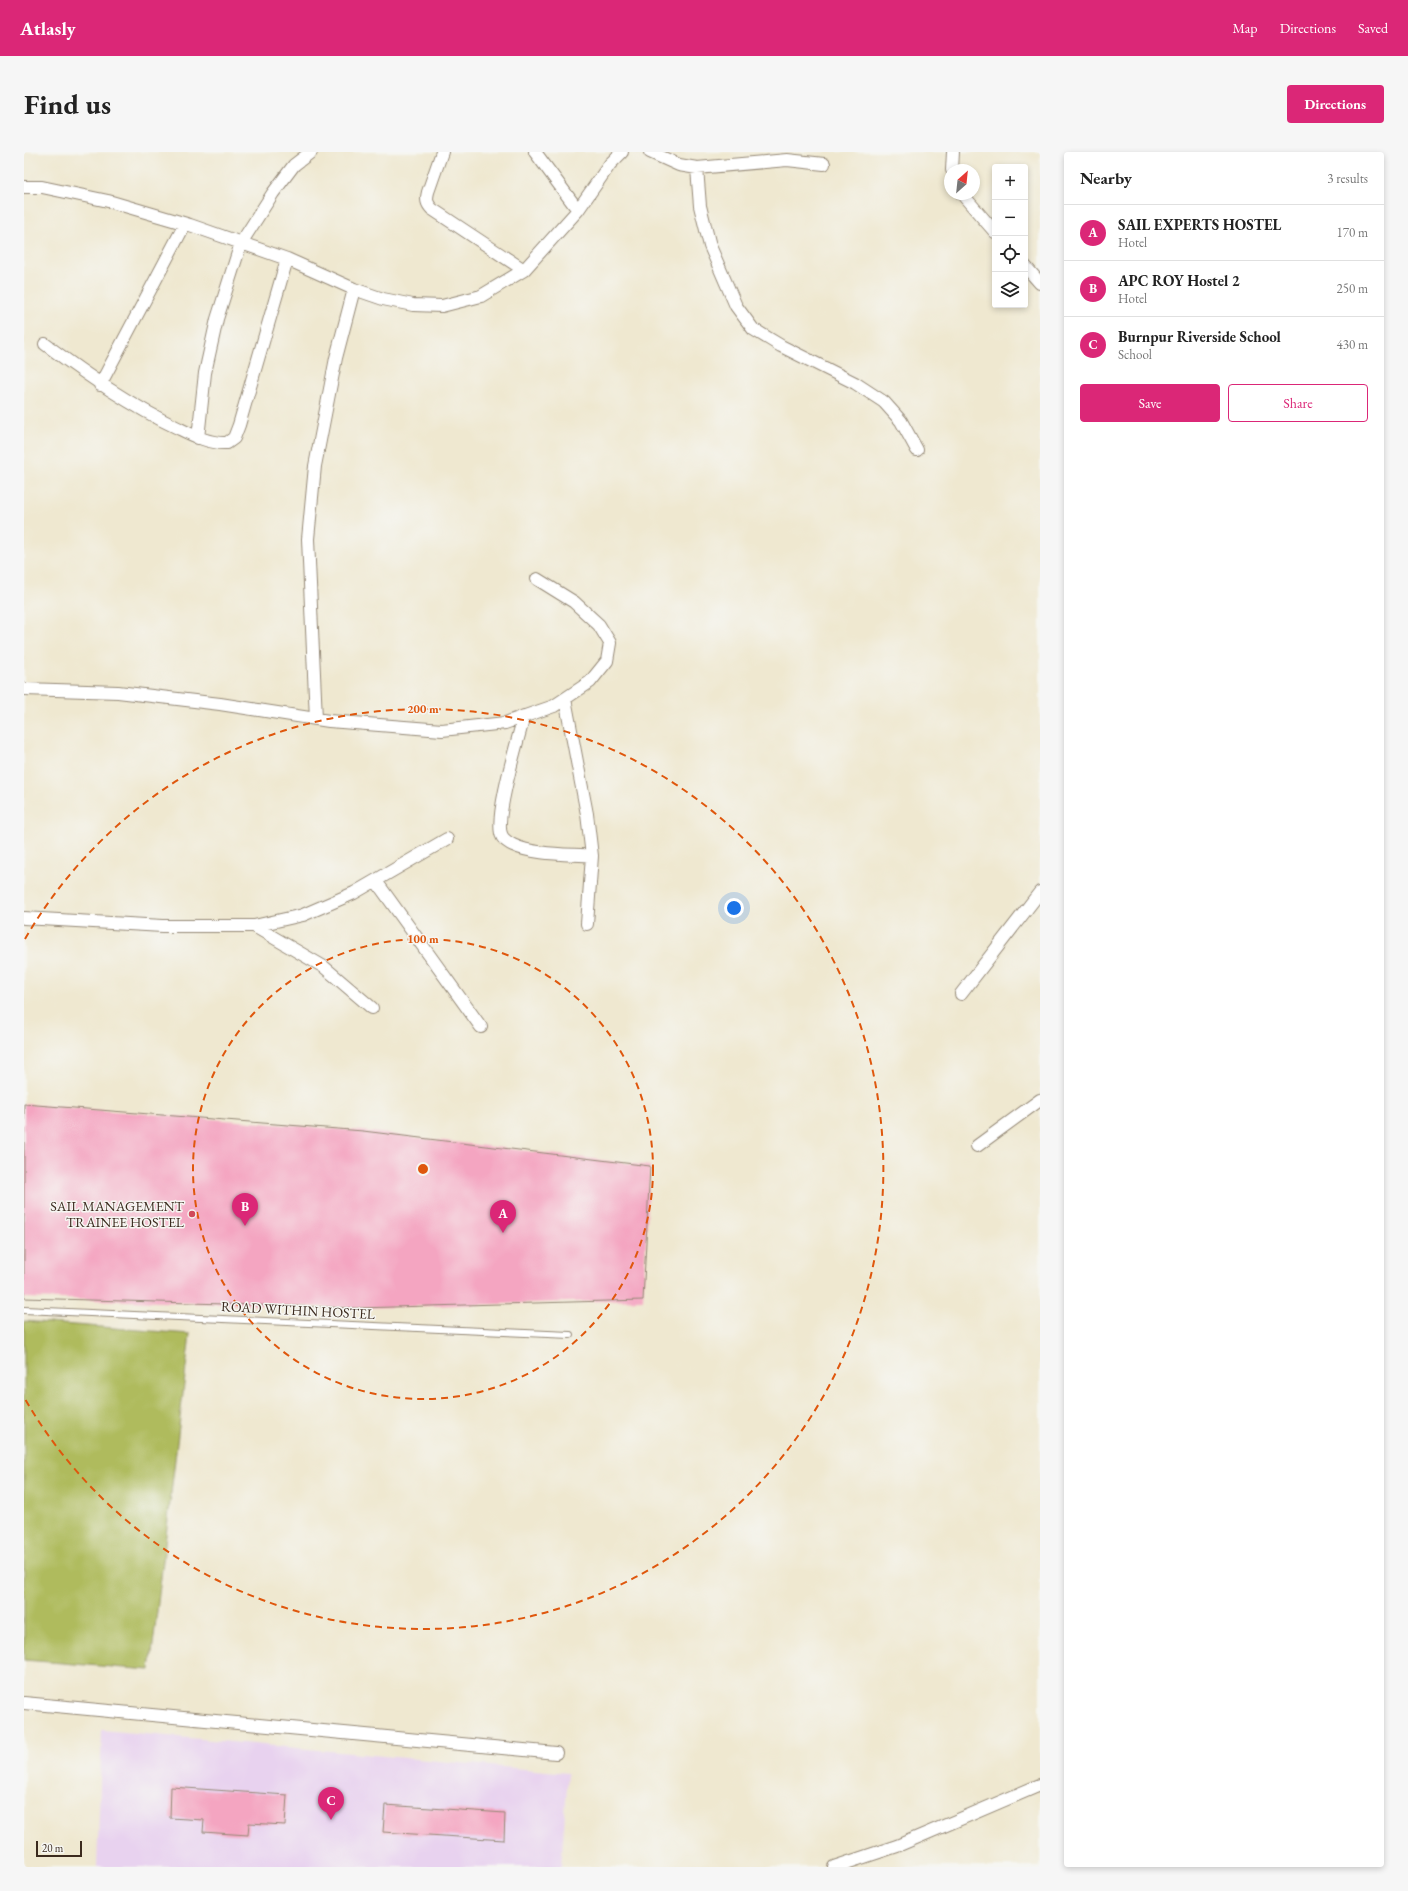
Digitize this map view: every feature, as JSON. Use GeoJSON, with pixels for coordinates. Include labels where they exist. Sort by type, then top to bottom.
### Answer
{"type":"FeatureCollection","features":[{"type":"Feature","properties":{"kind":"street"},"geometry":{"type":"LineString","coordinates":[[198,438],[205,373],[217,319],[241,243],[273,193],[294,165],[311,152]]}},
{"type":"Feature","properties":{"kind":"street"},"geometry":{"type":"LineString","coordinates":[[442,152],[426,198],[428,205],[524,270]]}},
{"type":"Feature","properties":{"kind":"street"},"geometry":{"type":"LineString","coordinates":[[535,152],[578,210]]}},
{"type":"Feature","properties":{"kind":"street"},"geometry":{"type":"LineString","coordinates":[[24,187],[42,187],[108,200],[185,224],[287,259],[354,289],[383,299],[413,305],[442,306],[481,296],[524,270],[578,210],[610,164],[622,152]]}},
{"type":"Feature","properties":{"kind":"street"},"geometry":{"type":"LineString","coordinates":[[952,164],[953,152]]}},
{"type":"Feature","properties":{"kind":"street"},"geometry":{"type":"LineString","coordinates":[[653,154],[679,165],[697,168],[787,156],[824,164]]}},
{"type":"Feature","properties":{"kind":"street"},"geometry":{"type":"LineString","coordinates":[[697,168],[700,206],[710,246],[736,306],[753,329],[781,346],[855,383],[884,402],[901,421],[917,450]]}},
{"type":"Feature","properties":{"kind":"street"},"geometry":{"type":"LineString","coordinates":[[967,200],[992,229]]}},
{"type":"Feature","properties":{"kind":"street"},"geometry":{"type":"LineString","coordinates":[[100,385],[185,224]]}},
{"type":"Feature","properties":{"kind":"street"},"geometry":{"type":"LineString","coordinates":[[45,344],[100,385],[150,415],[198,438],[222,444],[231,441],[234,438],[287,259]]}},
{"type":"Feature","properties":{"kind":"street"},"geometry":{"type":"LineString","coordinates":[[1028,269],[1040,283]]}},
{"type":"Feature","properties":{"kind":"street"},"geometry":{"type":"LineString","coordinates":[[316,719],[308,538],[315,466],[336,358],[354,289]]}},
{"type":"Feature","properties":{"kind":"street"},"geometry":{"type":"LineString","coordinates":[[24,689],[118,692],[220,704],[316,719],[442,730],[506,722],[554,706],[590,682],[608,661],[610,643],[599,625],[574,602],[537,579]]}},
{"type":"Feature","properties":{"kind":"street"},"geometry":{"type":"LineString","coordinates":[[565,699],[587,814],[592,856],[587,924]]}},
{"type":"Feature","properties":{"kind":"street"},"geometry":{"type":"LineString","coordinates":[[524,716],[508,775],[499,823],[502,836],[513,845],[539,852],[592,856]]}},
{"type":"Feature","properties":{"kind":"street"},"geometry":{"type":"LineString","coordinates":[[24,918],[163,926],[254,926],[303,915],[354,893],[447,840]]}},
{"type":"Feature","properties":{"kind":"street"},"geometry":{"type":"LineString","coordinates":[[376,880],[481,1027]]}},
{"type":"Feature","properties":{"kind":"street"},"geometry":{"type":"LineString","coordinates":[[961,994],[1040,892]]}},
{"type":"Feature","properties":{"kind":"street"},"geometry":{"type":"LineString","coordinates":[[254,926],[324,967],[372,1008]]}},
{"type":"Feature","properties":{"kind":"street"},"geometry":{"type":"LineString","coordinates":[[977,1146],[1040,1100]]}},
{"type":"Feature","properties":{"kind":"street"},"geometry":{"type":"LineString","coordinates":[[24,1703],[556,1753]]}},
{"type":"Feature","properties":{"kind":"street"},"geometry":{"type":"LineString","coordinates":[[834,1867],[897,1846],[1040,1785]]}},
{"type":"Feature","properties":{"kind":"lane","name":"ROAD WITHIN HOSTEL"},"geometry":{"type":"LineString","coordinates":[[24,1310],[570,1335]]}},
{"type":"Feature","properties":{"kind":"shaded area"},"geometry":{"type":"Polygon","coordinates":[[[102,1730],[568,1773],[561,1867],[97,1867],[102,1730]]]}},
{"type":"Feature","properties":{"kind":"green space"},"geometry":{"type":"Polygon","coordinates":[[[24,1321],[190,1334],[150,1670],[24,1660],[24,1321]]]}},
{"type":"Feature","properties":{"kind":"building"},"geometry":{"type":"Polygon","coordinates":[[[24,1104],[363,1131],[650,1166],[643,1300],[357,1308],[24,1298],[24,1104]]]}},
{"type":"Feature","properties":{"kind":"building"},"geometry":{"type":"Polygon","coordinates":[[[171,1787],[287,1795],[285,1825],[249,1823],[248,1835],[203,1832],[204,1820],[170,1818],[171,1787]]]}},
{"type":"Feature","properties":{"kind":"building"},"geometry":{"type":"Polygon","coordinates":[[[385,1805],[505,1813],[504,1840],[383,1832],[385,1805]]]}},
{"type":"Feature","properties":{"kind":"place","name":"SAIL MANAGEMENT TRAINEE HOSTEL"},"geometry":{"type":"Point","coordinates":[192,1214]}},
{"type":"Feature","properties":{"kind":"place","name":"APC ROY Hostel 2"},"geometry":{"type":"Point","coordinates":[245,1226]}},
{"type":"Feature","properties":{"kind":"place","name":"SAIL EXPERTS HOSTEL"},"geometry":{"type":"Point","coordinates":[503,1233]}},
{"type":"Feature","properties":{"kind":"place","name":"Burnpur Riverside School"},"geometry":{"type":"Point","coordinates":[331,1820]}}]}
